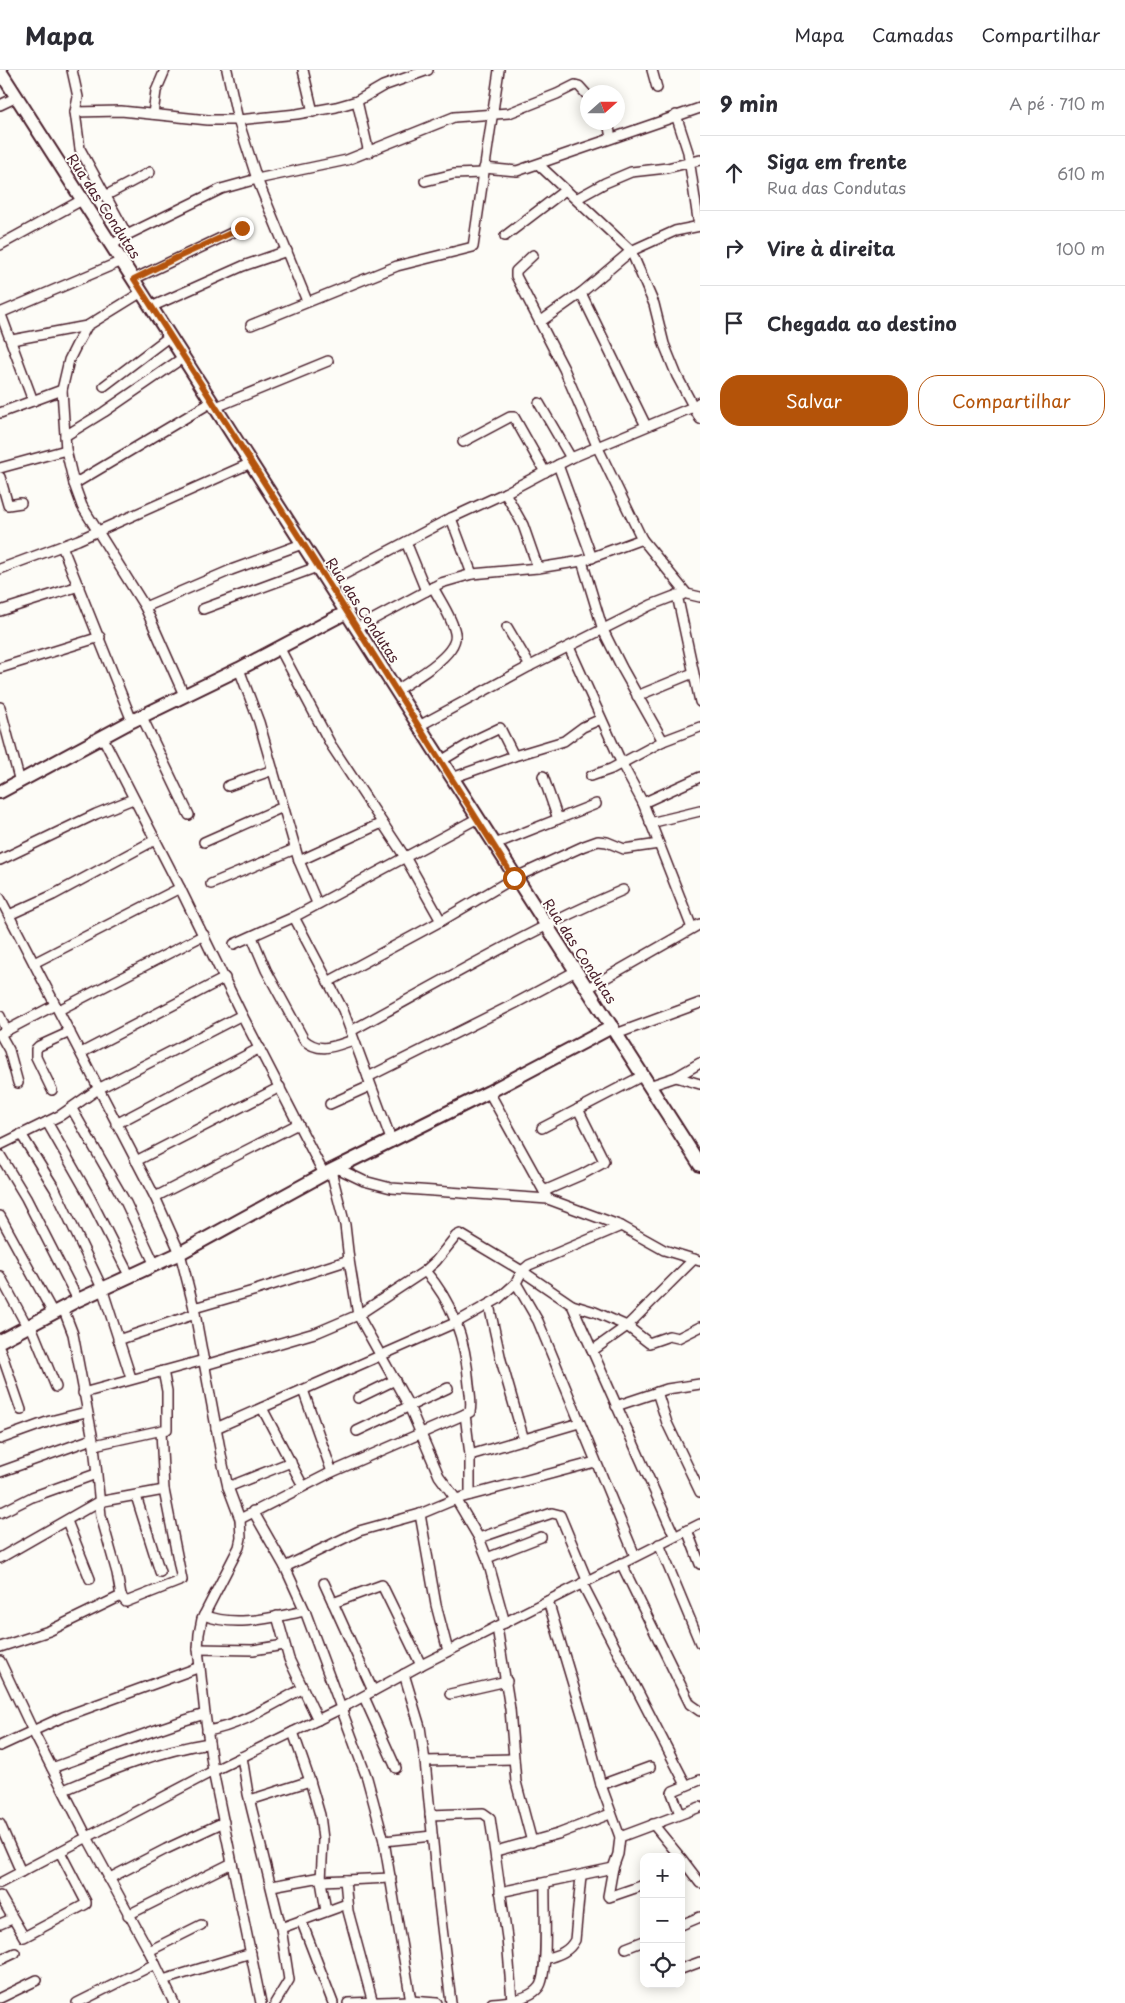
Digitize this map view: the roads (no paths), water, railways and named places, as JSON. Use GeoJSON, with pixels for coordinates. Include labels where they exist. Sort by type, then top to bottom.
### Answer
{"type":"FeatureCollection","features":[{"type":"Feature","properties":{"kind":"street"},"geometry":{"type":"LineString","coordinates":[[72,70],[78,97],[75,112],[80,149],[127,236]]}},
{"type":"Feature","properties":{"kind":"street"},"geometry":{"type":"LineString","coordinates":[[153,114],[156,91],[165,70]]}},
{"type":"Feature","properties":{"kind":"street"},"geometry":{"type":"LineString","coordinates":[[227,70],[238,120],[257,179],[307,301]]}},
{"type":"Feature","properties":{"kind":"street"},"geometry":{"type":"LineString","coordinates":[[304,70],[313,112]]}},
{"type":"Feature","properties":{"kind":"street"},"geometry":{"type":"LineString","coordinates":[[75,112],[120,111],[208,120],[238,120],[313,112],[357,100],[383,86],[428,70]]}},
{"type":"Feature","properties":{"kind":"street"},"geometry":{"type":"LineString","coordinates":[[251,326],[307,301],[397,266],[473,247],[499,70]]}},
{"type":"Feature","properties":{"kind":"street"},"geometry":{"type":"LineString","coordinates":[[652,70],[657,88]]}},
{"type":"Feature","properties":{"kind":"street","name":"Rua das Condutas"},"geometry":{"type":"LineString","coordinates":[[0,71],[495,844],[514,878],[588,988],[700,1165]]}},
{"type":"Feature","properties":{"kind":"street"},"geometry":{"type":"LineString","coordinates":[[112,245],[221,189],[257,179],[347,160],[369,153],[454,118],[492,116],[508,113],[575,85],[580,87]]}},
{"type":"Feature","properties":{"kind":"street"},"geometry":{"type":"LineString","coordinates":[[0,105],[17,98]]}},
{"type":"Feature","properties":{"kind":"street"},"geometry":{"type":"LineString","coordinates":[[357,100],[369,153]]}},
{"type":"Feature","properties":{"kind":"street"},"geometry":{"type":"LineString","coordinates":[[425,181],[454,174],[484,170],[517,171],[700,108]]}},
{"type":"Feature","properties":{"kind":"street"},"geometry":{"type":"LineString","coordinates":[[540,322],[581,293],[631,251],[675,231],[700,226],[690,162],[676,115]]}},
{"type":"Feature","properties":{"kind":"street"},"geometry":{"type":"LineString","coordinates":[[610,130],[611,138]]}},
{"type":"Feature","properties":{"kind":"street"},"geometry":{"type":"LineString","coordinates":[[576,199],[605,183],[631,172],[667,168],[700,160]]}},
{"type":"Feature","properties":{"kind":"street"},"geometry":{"type":"LineString","coordinates":[[538,165],[631,251],[654,304],[667,352],[677,376],[697,404],[700,419]]}},
{"type":"Feature","properties":{"kind":"street"},"geometry":{"type":"LineString","coordinates":[[105,196],[150,172]]}},
{"type":"Feature","properties":{"kind":"street"},"geometry":{"type":"LineString","coordinates":[[505,236],[564,191]]}},
{"type":"Feature","properties":{"kind":"street"},"geometry":{"type":"LineString","coordinates":[[0,245],[82,200]]}},
{"type":"Feature","properties":{"kind":"street"},"geometry":{"type":"LineString","coordinates":[[134,279],[242,228]]}},
{"type":"Feature","properties":{"kind":"street"},"geometry":{"type":"LineString","coordinates":[[151,307],[243,266],[287,251]]}},
{"type":"Feature","properties":{"kind":"street"},"geometry":{"type":"LineString","coordinates":[[533,255],[516,271],[516,274],[564,369],[597,446],[642,539],[688,594]]}},
{"type":"Feature","properties":{"kind":"street"},"geometry":{"type":"LineString","coordinates":[[33,401],[12,340],[0,313],[122,261]]}},
{"type":"Feature","properties":{"kind":"street"},"geometry":{"type":"LineString","coordinates":[[12,340],[87,326],[142,292]]}},
{"type":"Feature","properties":{"kind":"street"},"geometry":{"type":"LineString","coordinates":[[581,293],[646,426]]}},
{"type":"Feature","properties":{"kind":"street"},"geometry":{"type":"LineString","coordinates":[[87,326],[69,360],[62,390],[66,450],[74,484],[82,506],[96,531],[145,607],[184,695]]}},
{"type":"Feature","properties":{"kind":"street"},"geometry":{"type":"LineString","coordinates":[[104,386],[170,336]]}},
{"type":"Feature","properties":{"kind":"street"},"geometry":{"type":"LineString","coordinates":[[65,436],[184,357]]}},
{"type":"Feature","properties":{"kind":"street"},"geometry":{"type":"LineString","coordinates":[[74,484],[214,405],[328,361]]}},
{"type":"Feature","properties":{"kind":"street"},"geometry":{"type":"LineString","coordinates":[[0,413],[62,390]]}},
{"type":"Feature","properties":{"kind":"street"},"geometry":{"type":"LineString","coordinates":[[539,404],[570,458]]}},
{"type":"Feature","properties":{"kind":"street"},"geometry":{"type":"LineString","coordinates":[[328,583],[570,458],[697,404]]}},
{"type":"Feature","properties":{"kind":"street"},"geometry":{"type":"LineString","coordinates":[[463,442],[510,416],[514,417],[545,472]]}},
{"type":"Feature","properties":{"kind":"street"},"geometry":{"type":"LineString","coordinates":[[0,468],[66,450]]}},
{"type":"Feature","properties":{"kind":"street"},"geometry":{"type":"LineString","coordinates":[[0,569],[62,546],[251,463]]}},
{"type":"Feature","properties":{"kind":"street"},"geometry":{"type":"LineString","coordinates":[[558,465],[592,558]]}},
{"type":"Feature","properties":{"kind":"street"},"geometry":{"type":"LineString","coordinates":[[0,477],[8,505],[21,503]]}},
{"type":"Feature","properties":{"kind":"street"},"geometry":{"type":"LineString","coordinates":[[505,493],[523,525],[538,568]]}},
{"type":"Feature","properties":{"kind":"street"},"geometry":{"type":"LineString","coordinates":[[452,518],[472,574]]}},
{"type":"Feature","properties":{"kind":"street"},"geometry":{"type":"LineString","coordinates":[[357,628],[429,589],[472,574],[538,568],[582,561],[642,539]]}},
{"type":"Feature","properties":{"kind":"street"},"geometry":{"type":"LineString","coordinates":[[396,690],[433,666],[451,649],[455,641],[452,624],[429,589],[406,542]]}},
{"type":"Feature","properties":{"kind":"street"},"geometry":{"type":"LineString","coordinates":[[145,607],[231,570],[302,544]]}},
{"type":"Feature","properties":{"kind":"street"},"geometry":{"type":"LineString","coordinates":[[62,546],[100,637],[116,684],[189,815]]}},
{"type":"Feature","properties":{"kind":"street"},"geometry":{"type":"LineString","coordinates":[[582,561],[603,630],[663,741]]}},
{"type":"Feature","properties":{"kind":"street"},"geometry":{"type":"LineString","coordinates":[[203,609],[317,567]]}},
{"type":"Feature","properties":{"kind":"street"},"geometry":{"type":"LineString","coordinates":[[0,611],[79,586]]}},
{"type":"Feature","properties":{"kind":"street"},"geometry":{"type":"LineString","coordinates":[[419,726],[651,604],[677,595],[688,594],[700,597]]}},
{"type":"Feature","properties":{"kind":"street"},"geometry":{"type":"LineString","coordinates":[[677,595],[700,702]]}},
{"type":"Feature","properties":{"kind":"street"},"geometry":{"type":"LineString","coordinates":[[0,792],[137,719],[239,669],[346,612]]}},
{"type":"Feature","properties":{"kind":"street"},"geometry":{"type":"LineString","coordinates":[[508,627],[530,666]]}},
{"type":"Feature","properties":{"kind":"street"},"geometry":{"type":"LineString","coordinates":[[0,668],[100,637]]}},
{"type":"Feature","properties":{"kind":"street"},"geometry":{"type":"LineString","coordinates":[[279,647],[331,745],[405,857],[441,921]]}},
{"type":"Feature","properties":{"kind":"street"},"geometry":{"type":"LineString","coordinates":[[569,647],[622,764],[643,803],[659,844],[698,926],[588,988]]}},
{"type":"Feature","properties":{"kind":"street"},"geometry":{"type":"LineString","coordinates":[[239,669],[259,722],[295,850],[317,903]]}},
{"type":"Feature","properties":{"kind":"street"},"geometry":{"type":"LineString","coordinates":[[638,696],[693,673]]}},
{"type":"Feature","properties":{"kind":"street"},"geometry":{"type":"LineString","coordinates":[[0,706],[20,782]]}},
{"type":"Feature","properties":{"kind":"street"},"geometry":{"type":"LineString","coordinates":[[452,778],[564,741],[583,727],[602,719]]}},
{"type":"Feature","properties":{"kind":"street"},"geometry":{"type":"LineString","coordinates":[[591,776],[622,764],[663,741],[700,727]]}},
{"type":"Feature","properties":{"kind":"street"},"geometry":{"type":"LineString","coordinates":[[441,761],[479,738],[500,728],[514,756]]}},
{"type":"Feature","properties":{"kind":"street"},"geometry":{"type":"LineString","coordinates":[[103,738],[298,1124],[331,1171],[345,1225],[358,1315],[409,1406],[439,1476],[456,1499],[479,1538],[487,1558],[501,1625],[513,1731],[516,1782],[532,1842]]}},
{"type":"Feature","properties":{"kind":"street"},"geometry":{"type":"LineString","coordinates":[[228,786],[273,770]]}},
{"type":"Feature","properties":{"kind":"street"},"geometry":{"type":"LineString","coordinates":[[543,776],[558,819]]}},
{"type":"Feature","properties":{"kind":"street"},"geometry":{"type":"LineString","coordinates":[[643,803],[700,777]]}},
{"type":"Feature","properties":{"kind":"street"},"geometry":{"type":"LineString","coordinates":[[0,860],[96,814],[133,799]]}},
{"type":"Feature","properties":{"kind":"street"},"geometry":{"type":"LineString","coordinates":[[495,844],[596,804]]}},
{"type":"Feature","properties":{"kind":"street"},"geometry":{"type":"LineString","coordinates":[[204,842],[283,807]]}},
{"type":"Feature","properties":{"kind":"street"},"geometry":{"type":"LineString","coordinates":[[650,823],[700,812]]}},
{"type":"Feature","properties":{"kind":"street"},"geometry":{"type":"LineString","coordinates":[[234,944],[294,917],[478,818]]}},
{"type":"Feature","properties":{"kind":"street"},"geometry":{"type":"LineString","coordinates":[[299,861],[382,823]]}},
{"type":"Feature","properties":{"kind":"street"},"geometry":{"type":"LineString","coordinates":[[9,915],[53,895],[155,840]]}},
{"type":"Feature","properties":{"kind":"street"},"geometry":{"type":"LineString","coordinates":[[328,982],[441,921],[514,878],[598,841],[607,842],[624,849],[636,849],[659,844]]}},
{"type":"Feature","properties":{"kind":"street"},"geometry":{"type":"LineString","coordinates":[[210,884],[295,850]]}},
{"type":"Feature","properties":{"kind":"street"},"geometry":{"type":"LineString","coordinates":[[34,962],[180,888]]}},
{"type":"Feature","properties":{"kind":"street"},"geometry":{"type":"LineString","coordinates":[[252,936],[266,970],[304,1040],[310,1046],[320,1049],[330,1048],[464,968],[546,924],[623,890]]}},
{"type":"Feature","properties":{"kind":"street"},"geometry":{"type":"LineString","coordinates":[[0,898],[155,1197],[180,1254],[194,1311],[228,1487],[240,1519],[241,1538],[204,1615],[199,1634],[198,1649],[209,1743],[261,2003]]}},
{"type":"Feature","properties":{"kind":"street"},"geometry":{"type":"LineString","coordinates":[[294,917],[328,982],[352,1036],[392,1142]]}},
{"type":"Feature","properties":{"kind":"street"},"geometry":{"type":"LineString","coordinates":[[2,1033],[204,935]]}},
{"type":"Feature","properties":{"kind":"street"},"geometry":{"type":"LineString","coordinates":[[330,1104],[369,1081],[576,971]]}},
{"type":"Feature","properties":{"kind":"street"},"geometry":{"type":"LineString","coordinates":[[81,1053],[225,978]]}},
{"type":"Feature","properties":{"kind":"street"},"geometry":{"type":"LineString","coordinates":[[21,1410],[0,1341],[102,1288],[180,1254],[331,1171],[614,1031],[700,1003]]}},
{"type":"Feature","properties":{"kind":"street"},"geometry":{"type":"LineString","coordinates":[[0,1145],[72,1109],[98,1089],[242,1014]]}},
{"type":"Feature","properties":{"kind":"street"},"geometry":{"type":"LineString","coordinates":[[0,1016],[2,1033],[18,1083]]}},
{"type":"Feature","properties":{"kind":"street"},"geometry":{"type":"LineString","coordinates":[[52,1090],[36,1056],[36,1050],[38,1046],[70,1032]]}},
{"type":"Feature","properties":{"kind":"street"},"geometry":{"type":"LineString","coordinates":[[116,1124],[260,1048]]}},
{"type":"Feature","properties":{"kind":"street"},"geometry":{"type":"LineString","coordinates":[[542,1128],[578,1109],[646,1081],[676,1076],[700,1063]]}},
{"type":"Feature","properties":{"kind":"street"},"geometry":{"type":"LineString","coordinates":[[676,1076],[700,1084]]}},
{"type":"Feature","properties":{"kind":"street"},"geometry":{"type":"LineString","coordinates":[[136,1161],[280,1087]]}},
{"type":"Feature","properties":{"kind":"street"},"geometry":{"type":"LineString","coordinates":[[489,1092],[546,1195]]}},
{"type":"Feature","properties":{"kind":"street"},"geometry":{"type":"LineString","coordinates":[[72,1109],[126,1203],[155,1266]]}},
{"type":"Feature","properties":{"kind":"street"},"geometry":{"type":"LineString","coordinates":[[546,1195],[603,1164],[604,1161],[578,1109]]}},
{"type":"Feature","properties":{"kind":"street"},"geometry":{"type":"LineString","coordinates":[[47,1122],[88,1194],[130,1277]]}},
{"type":"Feature","properties":{"kind":"street"},"geometry":{"type":"LineString","coordinates":[[155,1197],[298,1124]]}},
{"type":"Feature","properties":{"kind":"street"},"geometry":{"type":"LineString","coordinates":[[21,1134],[55,1189],[102,1288],[131,1378]]}},
{"type":"Feature","properties":{"kind":"street"},"geometry":{"type":"LineString","coordinates":[[0,1155],[26,1198],[78,1300]]}},
{"type":"Feature","properties":{"kind":"street"},"geometry":{"type":"LineString","coordinates":[[331,1171],[391,1188],[546,1195],[622,1226],[664,1250],[697,1260],[627,1326],[592,1351]]}},
{"type":"Feature","properties":{"kind":"street"},"geometry":{"type":"LineString","coordinates":[[0,1216],[73,1334],[93,1442],[98,1502],[121,1596],[126,1602],[182,1580],[164,1490],[160,1431]]}},
{"type":"Feature","properties":{"kind":"street"},"geometry":{"type":"LineString","coordinates":[[216,1428],[380,1354],[457,1322],[502,1296],[516,1283],[522,1271],[540,1260],[622,1226]]}},
{"type":"Feature","properties":{"kind":"street"},"geometry":{"type":"LineString","coordinates":[[83,1393],[131,1378],[204,1363],[318,1332],[358,1315],[425,1270],[436,1262],[456,1236],[460,1234],[522,1271],[572,1306],[595,1312],[627,1326],[651,1343],[669,1336],[678,1338],[700,1327]]}},
{"type":"Feature","properties":{"kind":"street"},"geometry":{"type":"LineString","coordinates":[[118,1340],[194,1311],[349,1260]]}},
{"type":"Feature","properties":{"kind":"street"},"geometry":{"type":"LineString","coordinates":[[240,1519],[332,1472],[471,1410],[468,1372],[457,1322],[437,1284],[425,1270]]}},
{"type":"Feature","properties":{"kind":"street"},"geometry":{"type":"LineString","coordinates":[[0,1276],[29,1327],[56,1387]]}},
{"type":"Feature","properties":{"kind":"street"},"geometry":{"type":"LineString","coordinates":[[516,1283],[536,1316],[634,1556]]}},
{"type":"Feature","properties":{"kind":"street"},"geometry":{"type":"LineString","coordinates":[[489,1305],[501,1360],[524,1440]]}},
{"type":"Feature","properties":{"kind":"street"},"geometry":{"type":"LineString","coordinates":[[572,1306],[674,1536]]}},
{"type":"Feature","properties":{"kind":"street"},"geometry":{"type":"LineString","coordinates":[[0,1472],[93,1442],[168,1428],[167,1391],[163,1370]]}},
{"type":"Feature","properties":{"kind":"street"},"geometry":{"type":"LineString","coordinates":[[358,1398],[395,1380]]}},
{"type":"Feature","properties":{"kind":"street"},"geometry":{"type":"LineString","coordinates":[[616,1406],[657,1392],[700,1384]]}},
{"type":"Feature","properties":{"kind":"street"},"geometry":{"type":"LineString","coordinates":[[357,1431],[448,1388]]}},
{"type":"Feature","properties":{"kind":"street"},"geometry":{"type":"LineString","coordinates":[[303,1390],[332,1472]]}},
{"type":"Feature","properties":{"kind":"street"},"geometry":{"type":"LineString","coordinates":[[657,1392],[667,1423],[684,1455],[700,1492]]}},
{"type":"Feature","properties":{"kind":"street"},"geometry":{"type":"LineString","coordinates":[[262,1408],[303,1486]]}},
{"type":"Feature","properties":{"kind":"street"},"geometry":{"type":"LineString","coordinates":[[0,1439],[50,1421],[86,1412]]}},
{"type":"Feature","properties":{"kind":"street"},"geometry":{"type":"LineString","coordinates":[[465,1414],[470,1455],[470,1496]]}},
{"type":"Feature","properties":{"kind":"street"},"geometry":{"type":"LineString","coordinates":[[470,1455],[579,1423]]}},
{"type":"Feature","properties":{"kind":"street"},"geometry":{"type":"LineString","coordinates":[[228,1487],[291,1462]]}},
{"type":"Feature","properties":{"kind":"street"},"geometry":{"type":"LineString","coordinates":[[285,1567],[359,1531],[420,1514],[456,1499],[595,1462]]}},
{"type":"Feature","properties":{"kind":"street"},"geometry":{"type":"LineString","coordinates":[[0,1513],[32,1497],[96,1474]]}},
{"type":"Feature","properties":{"kind":"street"},"geometry":{"type":"LineString","coordinates":[[0,1558],[68,1522],[98,1502],[164,1490]]}},
{"type":"Feature","properties":{"kind":"street"},"geometry":{"type":"LineString","coordinates":[[136,1496],[160,1572]]}},
{"type":"Feature","properties":{"kind":"street"},"geometry":{"type":"LineString","coordinates":[[253,1511],[285,1567],[305,1611],[367,1778],[384,1841],[411,2001]]}},
{"type":"Feature","properties":{"kind":"street"},"geometry":{"type":"LineString","coordinates":[[479,1538],[557,1513],[560,1515],[585,1582],[686,1785]]}},
{"type":"Feature","properties":{"kind":"street"},"geometry":{"type":"LineString","coordinates":[[420,1514],[436,1604],[448,1652]]}},
{"type":"Feature","properties":{"kind":"street"},"geometry":{"type":"LineString","coordinates":[[68,1522],[90,1579]]}},
{"type":"Feature","properties":{"kind":"street"},"geometry":{"type":"LineString","coordinates":[[0,1883],[242,1756],[340,1709],[421,1665],[700,1524]]}},
{"type":"Feature","properties":{"kind":"street"},"geometry":{"type":"LineString","coordinates":[[687,1530],[700,1564]]}},
{"type":"Feature","properties":{"kind":"street"},"geometry":{"type":"LineString","coordinates":[[487,1558],[541,1537]]}},
{"type":"Feature","properties":{"kind":"street"},"geometry":{"type":"LineString","coordinates":[[659,1544],[700,1643]]}},
{"type":"Feature","properties":{"kind":"street"},"geometry":{"type":"LineString","coordinates":[[621,1563],[690,1704],[700,1711]]}},
{"type":"Feature","properties":{"kind":"street"},"geometry":{"type":"LineString","coordinates":[[324,1583],[373,1691]]}},
{"type":"Feature","properties":{"kind":"street"},"geometry":{"type":"LineString","coordinates":[[333,1603],[382,1585],[421,1665]]}},
{"type":"Feature","properties":{"kind":"street"},"geometry":{"type":"LineString","coordinates":[[0,1647],[49,1631],[121,1596]]}},
{"type":"Feature","properties":{"kind":"street"},"geometry":{"type":"LineString","coordinates":[[548,1601],[601,1785],[620,1837],[618,1854],[608,1894],[610,1897],[640,1886]]}},
{"type":"Feature","properties":{"kind":"street"},"geometry":{"type":"LineString","coordinates":[[204,1615],[225,1621],[305,1611]]}},
{"type":"Feature","properties":{"kind":"street"},"geometry":{"type":"LineString","coordinates":[[277,1616],[284,1645],[302,1689],[318,1720]]}},
{"type":"Feature","properties":{"kind":"street"},"geometry":{"type":"LineString","coordinates":[[198,1649],[253,1650],[284,1645]]}},
{"type":"Feature","properties":{"kind":"street"},"geometry":{"type":"LineString","coordinates":[[0,1661],[108,1880],[155,1964],[174,2003]]}},
{"type":"Feature","properties":{"kind":"street"},"geometry":{"type":"LineString","coordinates":[[0,1746],[113,1698],[200,1667]]}},
{"type":"Feature","properties":{"kind":"street"},"geometry":{"type":"LineString","coordinates":[[404,1674],[420,1727],[425,1761],[451,2003]]}},
{"type":"Feature","properties":{"kind":"street"},"geometry":{"type":"LineString","coordinates":[[450,1694],[507,1681]]}},
{"type":"Feature","properties":{"kind":"street"},"geometry":{"type":"LineString","coordinates":[[207,1731],[231,1726],[302,1689]]}},
{"type":"Feature","properties":{"kind":"street"},"geometry":{"type":"LineString","coordinates":[[364,1696],[396,1768]]}},
{"type":"Feature","properties":{"kind":"street"},"geometry":{"type":"LineString","coordinates":[[52,1768],[112,1748],[174,1723],[205,1714]]}},
{"type":"Feature","properties":{"kind":"street"},"geometry":{"type":"LineString","coordinates":[[293,1732],[320,1815],[323,1839],[321,1879],[326,1911]]}},
{"type":"Feature","properties":{"kind":"street"},"geometry":{"type":"LineString","coordinates":[[64,1790],[130,1763],[188,1746],[209,1743]]}},
{"type":"Feature","properties":{"kind":"street"},"geometry":{"type":"LineString","coordinates":[[242,1756],[250,1800],[281,1928],[289,1980],[276,2003]]}},
{"type":"Feature","properties":{"kind":"street"},"geometry":{"type":"LineString","coordinates":[[425,1761],[514,1759]]}},
{"type":"Feature","properties":{"kind":"street"},"geometry":{"type":"LineString","coordinates":[[601,1785],[650,1767]]}},
{"type":"Feature","properties":{"kind":"street"},"geometry":{"type":"LineString","coordinates":[[680,1814],[672,1793],[673,1791],[700,1780]]}},
{"type":"Feature","properties":{"kind":"street"},"geometry":{"type":"LineString","coordinates":[[250,1800],[310,1781]]}},
{"type":"Feature","properties":{"kind":"street"},"geometry":{"type":"LineString","coordinates":[[620,1837],[700,1807]]}},
{"type":"Feature","properties":{"kind":"street"},"geometry":{"type":"LineString","coordinates":[[430,1815],[484,1813],[490,1818],[508,1947],[512,2001]]}},
{"type":"Feature","properties":{"kind":"street"},"geometry":{"type":"LineString","coordinates":[[496,1851],[577,1828],[610,1814]]}},
{"type":"Feature","properties":{"kind":"street"},"geometry":{"type":"LineString","coordinates":[[108,1880],[166,1849],[224,1822]]}},
{"type":"Feature","properties":{"kind":"street"},"geometry":{"type":"LineString","coordinates":[[0,1824],[21,1872]]}},
{"type":"Feature","properties":{"kind":"street"},"geometry":{"type":"LineString","coordinates":[[653,1824],[678,1853]]}},
{"type":"Feature","properties":{"kind":"street"},"geometry":{"type":"LineString","coordinates":[[384,1841],[432,1836]]}},
{"type":"Feature","properties":{"kind":"street"},"geometry":{"type":"LineString","coordinates":[[0,1896],[24,1937],[86,1903],[60,1852]]}},
{"type":"Feature","properties":{"kind":"street"},"geometry":{"type":"LineString","coordinates":[[128,1915],[232,1863]]}},
{"type":"Feature","properties":{"kind":"street"},"geometry":{"type":"LineString","coordinates":[[500,1892],[613,1868]]}},
{"type":"Feature","properties":{"kind":"street"},"geometry":{"type":"LineString","coordinates":[[686,1870],[700,1883]]}},
{"type":"Feature","properties":{"kind":"street"},"geometry":{"type":"LineString","coordinates":[[545,1959],[565,1952],[571,1947],[574,1940],[581,1876]]}},
{"type":"Feature","properties":{"kind":"street"},"geometry":{"type":"LineString","coordinates":[[272,1886],[321,1879],[391,1878]]}},
{"type":"Feature","properties":{"kind":"street"},"geometry":{"type":"LineString","coordinates":[[345,1880],[352,1929],[372,2002]]}},
{"type":"Feature","properties":{"kind":"street"},"geometry":{"type":"LineString","coordinates":[[492,2003],[512,2001],[538,1988],[541,1984],[545,1959],[545,1883]]}},
{"type":"Feature","properties":{"kind":"street"},"geometry":{"type":"LineString","coordinates":[[281,1928],[347,1904]]}},
{"type":"Feature","properties":{"kind":"street"},"geometry":{"type":"LineString","coordinates":[[685,1923],[700,1917]]}},
{"type":"Feature","properties":{"kind":"street"},"geometry":{"type":"LineString","coordinates":[[0,1924],[12,1919]]}},
{"type":"Feature","properties":{"kind":"street"},"geometry":{"type":"LineString","coordinates":[[302,1920],[333,2003]]}},
{"type":"Feature","properties":{"kind":"street"},"geometry":{"type":"LineString","coordinates":[[148,1951],[201,1924]]}},
{"type":"Feature","properties":{"kind":"street"},"geometry":{"type":"LineString","coordinates":[[626,1948],[640,1943]]}},
{"type":"Feature","properties":{"kind":"street"},"geometry":{"type":"LineString","coordinates":[[0,1960],[15,1953]]}},
{"type":"Feature","properties":{"kind":"street"},"geometry":{"type":"LineString","coordinates":[[163,1980],[251,1953]]}},
{"type":"Feature","properties":{"kind":"street"},"geometry":{"type":"LineString","coordinates":[[685,1968],[700,1962]]}},
{"type":"Feature","properties":{"kind":"street"},"geometry":{"type":"LineString","coordinates":[[77,2003],[155,1964]]}},
{"type":"Feature","properties":{"kind":"street"},"geometry":{"type":"LineString","coordinates":[[0,1998],[36,1980]]}},
{"type":"Feature","properties":{"kind":"street"},"geometry":{"type":"LineString","coordinates":[[348,2003],[411,2001],[437,2003]]}}]}
